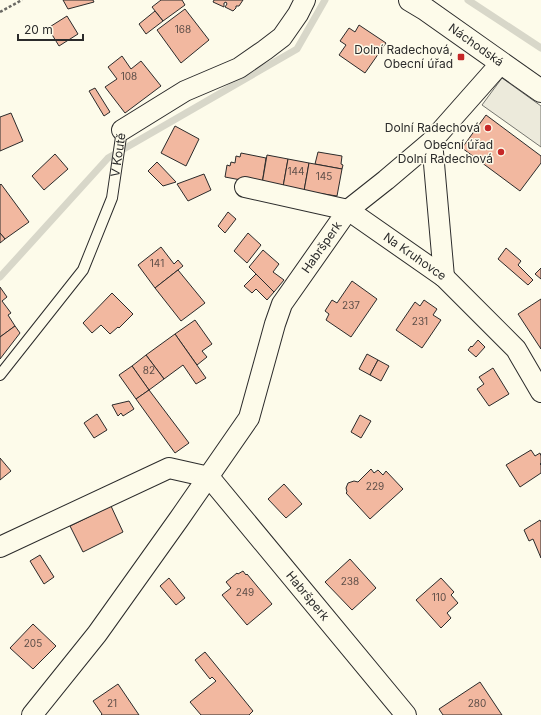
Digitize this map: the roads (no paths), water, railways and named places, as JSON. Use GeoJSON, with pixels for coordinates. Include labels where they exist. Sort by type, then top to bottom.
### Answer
{"type":"FeatureCollection","features":[{"type":"Feature","properties":{"kind":"main road","name":"Náchodská"},"geometry":{"type":"LineString","coordinates":[[410,0],[541,91]]}},
{"type":"Feature","properties":{"kind":"street","name":"V Koutě"},"geometry":{"type":"LineString","coordinates":[[122,130],[185,91],[239,68],[265,50],[282,37],[298,14],[305,0]]}},
{"type":"Feature","properties":{"kind":"street","name":"Habršperk"},"geometry":{"type":"LineString","coordinates":[[32,715],[97,634],[250,418],[275,324],[282,304],[348,210],[432,141],[501,63]]}},
{"type":"Feature","properties":{"kind":"street"},"geometry":{"type":"LineString","coordinates":[[432,141],[444,278]]}},
{"type":"Feature","properties":{"kind":"street","name":"Na Kruhovce"},"geometry":{"type":"LineString","coordinates":[[245,187],[348,210],[444,278],[516,349],[541,392]]}},
{"type":"Feature","properties":{"kind":"street"},"geometry":{"type":"LineString","coordinates":[[0,547],[169,468],[209,477]]}},
{"type":"Feature","properties":{"kind":"street","name":"Habršperk"},"geometry":{"type":"LineString","coordinates":[[209,477],[406,715]]}},
{"type":"Feature","properties":{"kind":"lane","name":"V Koutě"},"geometry":{"type":"LineString","coordinates":[[0,375],[83,270],[112,198],[122,130]]}},
{"type":"Feature","properties":{"kind":"waterway"},"geometry":{"type":"LineString","coordinates":[[0,277],[108,158],[297,49],[325,0]]}},
{"type":"Feature","properties":{"kind":"waterway"},"geometry":{"type":"LineString","coordinates":[[468,0],[541,48]]}},
{"type":"Feature","properties":{"kind":"place","name":"Dolní Radechová, Obecní úřad"},"geometry":{"type":"Point","coordinates":[461,57]}},
{"type":"Feature","properties":{"kind":"place","name":"Dolní Radechová"},"geometry":{"type":"Point","coordinates":[488,128]}},
{"type":"Feature","properties":{"kind":"place","name":"Obecní úřad Dolní Radechová"},"geometry":{"type":"Point","coordinates":[501,152]}}]}
